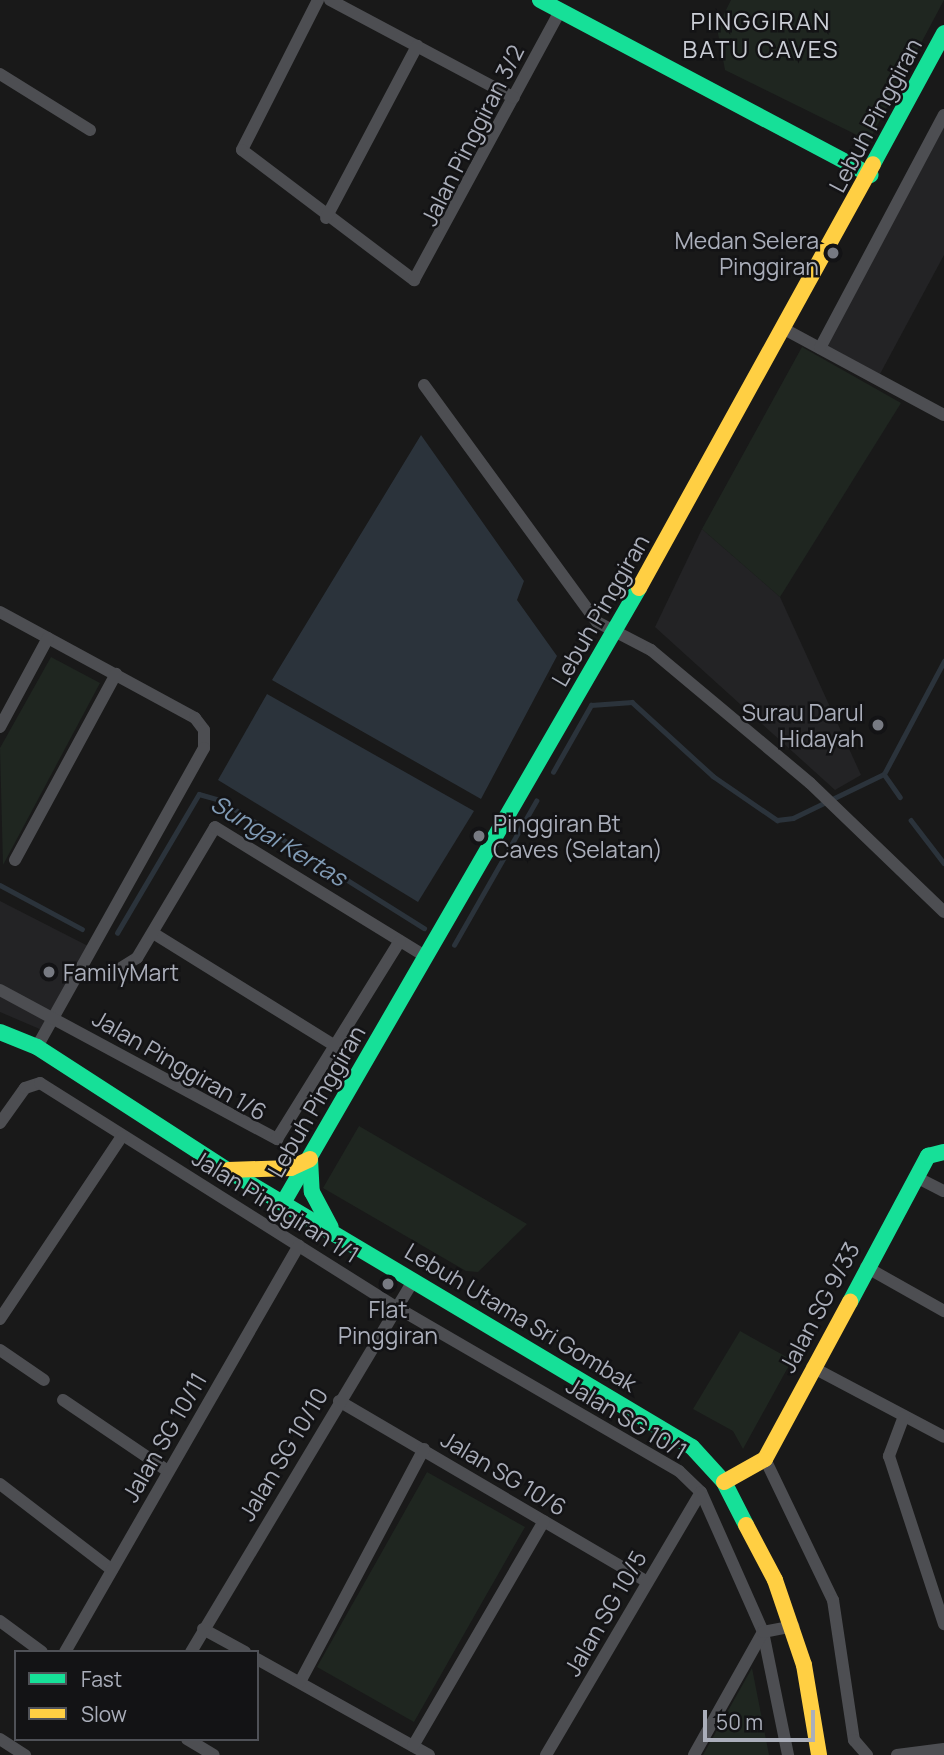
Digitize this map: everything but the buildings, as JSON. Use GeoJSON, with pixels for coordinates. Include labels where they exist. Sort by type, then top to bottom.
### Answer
{"type":"FeatureCollection","features":[{"type":"Feature","properties":{"kind":"street"},"geometry":{"type":"LineString","coordinates":[[318,0],[244,144],[246,156],[326,218],[416,46]]}},
{"type":"Feature","properties":{"kind":"street"},"geometry":{"type":"LineString","coordinates":[[330,0],[514,98]]}},
{"type":"Feature","properties":{"kind":"street"},"geometry":{"type":"LineString","coordinates":[[540,0],[870,175]]}},
{"type":"Feature","properties":{"kind":"street","name":"Jalan Pinggiran 3/2"},"geometry":{"type":"LineString","coordinates":[[326,218],[406,278],[421,278],[560,11]]}},
{"type":"Feature","properties":{"kind":"street","name":"Lebuh Pinggiran"},"geometry":{"type":"LineString","coordinates":[[283,1203],[786,330],[944,33]]}},
{"type":"Feature","properties":{"kind":"street"},"geometry":{"type":"LineString","coordinates":[[0,74],[90,130]]}},
{"type":"Feature","properties":{"kind":"street"},"geometry":{"type":"LineString","coordinates":[[820,348],[944,115]]}},
{"type":"Feature","properties":{"kind":"street"},"geometry":{"type":"LineString","coordinates":[[786,330],[941,413],[944,399]]}},
{"type":"Feature","properties":{"kind":"street"},"geometry":{"type":"LineString","coordinates":[[424,385],[597,622],[651,650],[810,783],[944,912]]}},
{"type":"Feature","properties":{"kind":"street"},"geometry":{"type":"LineString","coordinates":[[0,612],[195,718],[204,730],[204,748],[37,1047]]}},
{"type":"Feature","properties":{"kind":"street"},"geometry":{"type":"LineString","coordinates":[[0,727],[48,638]]}},
{"type":"Feature","properties":{"kind":"street"},"geometry":{"type":"LineString","coordinates":[[15,860],[116,674]]}},
{"type":"Feature","properties":{"kind":"street"},"geometry":{"type":"LineString","coordinates":[[116,971],[137,958],[209,831],[222,830],[426,957]]}},
{"type":"Feature","properties":{"kind":"street"},"geometry":{"type":"LineString","coordinates":[[153,933],[335,1046],[400,941]]}},
{"type":"Feature","properties":{"kind":"street","name":"Jalan Pinggiran 1/6"},"geometry":{"type":"LineString","coordinates":[[0,990],[55,1016],[264,1138],[285,1133],[335,1046]]}},
{"type":"Feature","properties":{"kind":"street","name":"Lebuh Utama Sri Gombak"},"geometry":{"type":"LineString","coordinates":[[0,1032],[37,1047],[227,1170],[333,1230],[685,1442],[724,1482],[756,1537],[793,1626],[819,1755]]}},
{"type":"Feature","properties":{"kind":"street","name":"Jalan Pinggiran 1/1"},"geometry":{"type":"LineString","coordinates":[[0,1123],[24,1088],[40,1083],[396,1307]]}},
{"type":"Feature","properties":{"kind":"street"},"geometry":{"type":"LineString","coordinates":[[0,1319],[121,1136]]}},
{"type":"Feature","properties":{"kind":"street","name":"Jalan SG 9/33"},"geometry":{"type":"LineString","coordinates":[[765,1460],[812,1367],[928,1156],[944,1152]]}},
{"type":"Feature","properties":{"kind":"street"},"geometry":{"type":"LineString","coordinates":[[227,1170],[291,1168],[310,1159],[312,1192],[333,1230]]}},
{"type":"Feature","properties":{"kind":"street"},"geometry":{"type":"LineString","coordinates":[[916,1177],[944,1191]]}},
{"type":"Feature","properties":{"kind":"street","name":"Jalan SG 10/11"},"geometry":{"type":"LineString","coordinates":[[66,1650],[299,1245]]}},
{"type":"Feature","properties":{"kind":"street"},"geometry":{"type":"LineString","coordinates":[[866,1267],[944,1311]]}},
{"type":"Feature","properties":{"kind":"street","name":"Jalan SG 10/10"},"geometry":{"type":"LineString","coordinates":[[192,1650],[414,1280]]}},
{"type":"Feature","properties":{"kind":"street","name":"Jalan SG 10/1"},"geometry":{"type":"LineString","coordinates":[[396,1307],[679,1471],[701,1492],[763,1632],[788,1755]]}},
{"type":"Feature","properties":{"kind":"street"},"geometry":{"type":"LineString","coordinates":[[0,1350],[44,1380]]}},
{"type":"Feature","properties":{"kind":"street"},"geometry":{"type":"LineString","coordinates":[[812,1367],[944,1437]]}},
{"type":"Feature","properties":{"kind":"street"},"geometry":{"type":"LineString","coordinates":[[63,1400],[168,1471]]}},
{"type":"Feature","properties":{"kind":"street","name":"Jalan SG 10/6"},"geometry":{"type":"LineString","coordinates":[[339,1401],[647,1582]]}},
{"type":"Feature","properties":{"kind":"street"},"geometry":{"type":"LineString","coordinates":[[904,1416],[889,1456],[941,1589],[944,1624]]}},
{"type":"Feature","properties":{"kind":"street"},"geometry":{"type":"LineString","coordinates":[[300,1682],[424,1450]]}},
{"type":"Feature","properties":{"kind":"street"},"geometry":{"type":"LineString","coordinates":[[724,1482],[765,1460],[832,1600],[854,1740],[867,1755]]}},
{"type":"Feature","properties":{"kind":"street"},"geometry":{"type":"LineString","coordinates":[[0,1484],[112,1570]]}},
{"type":"Feature","properties":{"kind":"street","name":"Jalan SG 10/5"},"geometry":{"type":"LineString","coordinates":[[546,1755],[701,1492]]}},
{"type":"Feature","properties":{"kind":"street"},"geometry":{"type":"LineString","coordinates":[[413,1746],[544,1521]]}},
{"type":"Feature","properties":{"kind":"street"},"geometry":{"type":"LineString","coordinates":[[0,1621],[39,1650]]}},
{"type":"Feature","properties":{"kind":"street"},"geometry":{"type":"LineString","coordinates":[[694,1755],[763,1632],[793,1626]]}},
{"type":"Feature","properties":{"kind":"street"},"geometry":{"type":"LineString","coordinates":[[203,1629],[241,1650]]}},
{"type":"Feature","properties":{"kind":"street"},"geometry":{"type":"LineString","coordinates":[[259,1659],[429,1755]]}},
{"type":"Feature","properties":{"kind":"street"},"geometry":{"type":"LineString","coordinates":[[0,1739],[25,1755]]}},
{"type":"Feature","properties":{"kind":"street"},"geometry":{"type":"LineString","coordinates":[[190,1741],[214,1755]]}},
{"type":"Feature","properties":{"kind":"street"},"geometry":{"type":"LineString","coordinates":[[897,1755],[944,1749]]}},
{"type":"Feature","properties":{"kind":"shaded area"},"geometry":{"type":"Polygon","coordinates":[[[731,0],[944,0],[869,141],[725,70],[717,28],[731,0]]]}},
{"type":"Feature","properties":{"kind":"shaded area"},"geometry":{"type":"Polygon","coordinates":[[[944,127],[944,255],[880,374],[827,346],[944,127]]]}},
{"type":"Feature","properties":{"kind":"shaded area"},"geometry":{"type":"Polygon","coordinates":[[[802,347],[901,403],[780,597],[702,529],[802,347]]]}},
{"type":"Feature","properties":{"kind":"shaded area"},"geometry":{"type":"Polygon","coordinates":[[[421,435],[524,581],[517,600],[557,656],[481,799],[272,680],[421,435]]]}},
{"type":"Feature","properties":{"kind":"shaded area"},"geometry":{"type":"Polygon","coordinates":[[[702,529],[780,597],[861,775],[835,790],[655,627],[702,529]]]}},
{"type":"Feature","properties":{"kind":"shaded area"},"geometry":{"type":"Polygon","coordinates":[[[51,657],[100,683],[3,865],[0,748],[51,657]]]}},
{"type":"Feature","properties":{"kind":"shaded area"},"geometry":{"type":"Polygon","coordinates":[[[267,694],[474,811],[418,902],[218,780],[267,694]]]}},
{"type":"Feature","properties":{"kind":"shaded area"},"geometry":{"type":"Polygon","coordinates":[[[0,901],[90,947],[42,1030],[0,1012],[0,901]]]}},
{"type":"Feature","properties":{"kind":"shaded area"},"geometry":{"type":"Polygon","coordinates":[[[359,1126],[527,1224],[478,1272],[466,1271],[323,1188],[359,1126]]]}},
{"type":"Feature","properties":{"kind":"shaded area"},"geometry":{"type":"Polygon","coordinates":[[[740,1331],[792,1360],[743,1449],[733,1431],[693,1409],[740,1331]]]}},
{"type":"Feature","properties":{"kind":"shaded area"},"geometry":{"type":"Polygon","coordinates":[[[427,1472],[525,1527],[414,1722],[317,1667],[427,1472]]]}},
{"type":"Feature","properties":{"kind":"shaded area"},"geometry":{"type":"Polygon","coordinates":[[[752,1668],[769,1755],[703,1755],[752,1668]]]}},
{"type":"Feature","properties":{"kind":"waterway","name":"Sungai Kertas"},"geometry":{"type":"LineString","coordinates":[[553,772],[591,705],[632,702],[713,776],[777,820],[793,818],[884,774],[944,661]]}},
{"type":"Feature","properties":{"kind":"waterway"},"geometry":{"type":"LineString","coordinates":[[884,774],[900,797]]}},
{"type":"Feature","properties":{"kind":"waterway","name":"Sungai Kertas"},"geometry":{"type":"LineString","coordinates":[[117,933],[199,794],[220,800],[424,928]]}},
{"type":"Feature","properties":{"kind":"waterway","name":"Sungai Kertas"},"geometry":{"type":"LineString","coordinates":[[454,945],[536,801]]}},
{"type":"Feature","properties":{"kind":"waterway"},"geometry":{"type":"LineString","coordinates":[[911,820],[944,863]]}},
{"type":"Feature","properties":{"kind":"waterway","name":"Sungai Kertas"},"geometry":{"type":"LineString","coordinates":[[0,885],[82,929]]}},
{"type":"Feature","properties":{"kind":"traffic: fast"},"geometry":{"type":"LineString","coordinates":[[540,0],[870,175]]}},
{"type":"Feature","properties":{"kind":"traffic: fast"},"geometry":{"type":"LineString","coordinates":[[873,164],[944,33]]}},
{"type":"Feature","properties":{"kind":"traffic: fast"},"geometry":{"type":"LineString","coordinates":[[283,1203],[639,588]]}},
{"type":"Feature","properties":{"kind":"traffic: fast"},"geometry":{"type":"LineString","coordinates":[[0,1032],[37,1047],[227,1170],[692,1447],[724,1482],[746,1525]]}},
{"type":"Feature","properties":{"kind":"traffic: fast"},"geometry":{"type":"LineString","coordinates":[[850,1302],[928,1156],[944,1152]]}},
{"type":"Feature","properties":{"kind":"traffic: fast"},"geometry":{"type":"LineString","coordinates":[[310,1159],[312,1192],[331,1227]]}},
{"type":"Feature","properties":{"kind":"traffic: slow"},"geometry":{"type":"LineString","coordinates":[[639,588],[873,164]]}},
{"type":"Feature","properties":{"kind":"traffic: slow"},"geometry":{"type":"LineString","coordinates":[[228,1170],[291,1168],[310,1159]]}},
{"type":"Feature","properties":{"kind":"traffic: slow"},"geometry":{"type":"LineString","coordinates":[[724,1482],[765,1459],[850,1302]]}},
{"type":"Feature","properties":{"kind":"traffic: slow"},"geometry":{"type":"LineString","coordinates":[[746,1525],[775,1580],[804,1665],[819,1755]]}},
{"type":"Feature","properties":{"kind":"place","name":"Medan Selera Pinggiran"},"geometry":{"type":"Point","coordinates":[833,253]}},
{"type":"Feature","properties":{"kind":"place","name":"Surau Darul Hidayah"},"geometry":{"type":"Point","coordinates":[878,725]}},
{"type":"Feature","properties":{"kind":"place","name":"Pinggiran Bt Caves (Selatan)"},"geometry":{"type":"Point","coordinates":[479,836]}},
{"type":"Feature","properties":{"kind":"place","name":"FamilyMart"},"geometry":{"type":"Point","coordinates":[49,972]}},
{"type":"Feature","properties":{"kind":"place","name":"Flat Pinggiran"},"geometry":{"type":"Point","coordinates":[388,1284]}},
{"type":"Feature","properties":{"kind":"district","name":"PINGGIRAN BATU CAVES"},"geometry":{"type":"Point","coordinates":[761,35]}}]}
